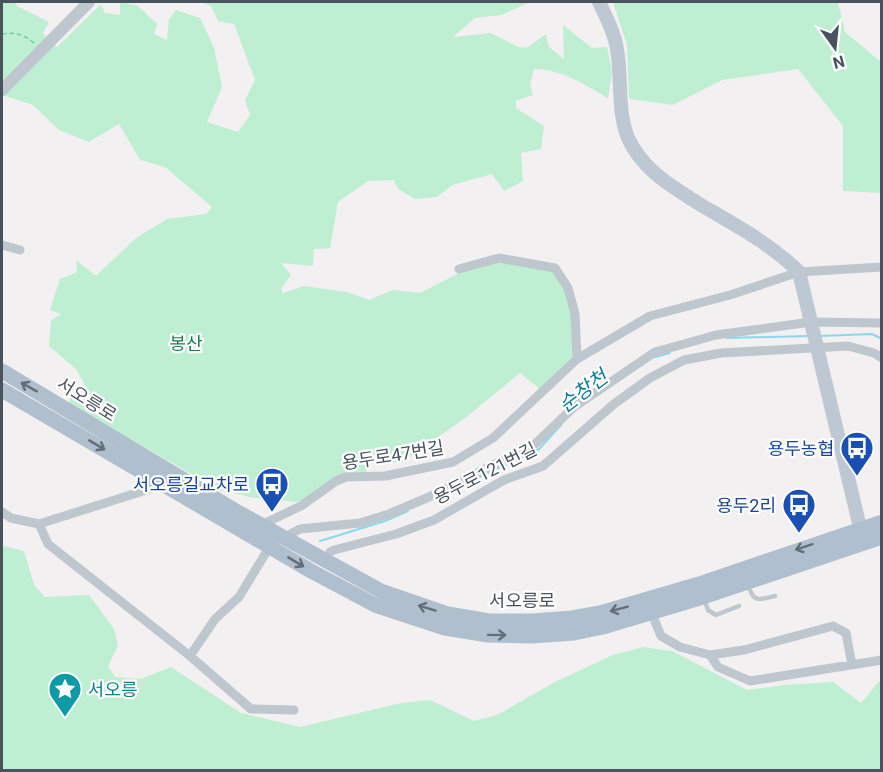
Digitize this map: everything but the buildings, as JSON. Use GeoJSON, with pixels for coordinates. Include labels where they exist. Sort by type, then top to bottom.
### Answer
{"type":"FeatureCollection","features":[{"type":"Feature","properties":{"kind":"main road"},"geometry":{"type":"LineString","coordinates":[[599,2],[616,42],[621,114],[628,139],[641,160],[660,180],[763,243],[786,259],[799,272],[862,536]]}},
{"type":"Feature","properties":{"kind":"main road","name":"서오릉로"},"geometry":{"type":"LineString","coordinates":[[2,371],[288,541],[381,591],[448,614],[489,621],[549,621],[572,618],[623,608],[862,536],[882,537]]}},
{"type":"Feature","properties":{"kind":"main road","name":"서오릉로"},"geometry":{"type":"LineString","coordinates":[[2,390],[311,571],[375,605],[445,628],[488,635],[549,635],[603,627],[652,614],[747,582],[862,536],[882,522]]}},
{"type":"Feature","properties":{"kind":"street"},"geometry":{"type":"LineString","coordinates":[[2,90],[89,2]]}},
{"type":"Feature","properties":{"kind":"street"},"geometry":{"type":"LineString","coordinates":[[2,245],[20,250]]}},
{"type":"Feature","properties":{"kind":"street"},"geometry":{"type":"LineString","coordinates":[[459,269],[499,258],[555,268],[568,288],[575,314],[577,359]]}},
{"type":"Feature","properties":{"kind":"street","name":"용두로47번길"},"geometry":{"type":"LineString","coordinates":[[261,525],[301,507],[336,481],[346,477],[385,476],[453,462],[493,438],[577,359],[650,316],[730,295],[799,272],[882,267]]}},
{"type":"Feature","properties":{"kind":"street"},"geometry":{"type":"LineString","coordinates":[[288,541],[292,533],[300,529],[360,523],[389,514],[429,497],[535,444],[574,407],[655,352],[716,335],[812,325],[882,323]]}},
{"type":"Feature","properties":{"kind":"street","name":"용두로121번길"},"geometry":{"type":"LineString","coordinates":[[326,560],[334,549],[396,534],[434,520],[504,480],[543,466],[614,404],[650,378],[684,360],[721,353],[816,346],[848,346],[874,353],[882,358]]}},
{"type":"Feature","properties":{"kind":"street"},"geometry":{"type":"LineString","coordinates":[[2,512],[11,518],[39,524],[181,479]]}},
{"type":"Feature","properties":{"kind":"street"},"geometry":{"type":"LineString","coordinates":[[39,524],[48,544],[190,656],[251,709],[294,710]]}},
{"type":"Feature","properties":{"kind":"street"},"geometry":{"type":"LineString","coordinates":[[190,656],[215,619],[239,597],[270,546]]}},
{"type":"Feature","properties":{"kind":"street"},"geometry":{"type":"LineString","coordinates":[[652,614],[661,636],[680,647],[710,655],[744,650],[833,626],[846,633],[852,665]]}},
{"type":"Feature","properties":{"kind":"street"},"geometry":{"type":"LineString","coordinates":[[710,655],[718,667],[750,681],[882,660]]}},
{"type":"Feature","properties":{"kind":"lane"},"geometry":{"type":"LineString","coordinates":[[747,582],[752,596],[756,599],[775,596]]}},
{"type":"Feature","properties":{"kind":"lane"},"geometry":{"type":"LineString","coordinates":[[703,597],[708,610],[716,615],[739,606]]}},
{"type":"Feature","properties":{"kind":"path"},"geometry":{"type":"LineString","coordinates":[[2,34],[17,33],[28,38],[41,50]]}},
{"type":"Feature","properties":{"kind":"green space","name":"봉산"},"geometry":{"type":"Polygon","coordinates":[[[2,2],[15,2],[17,6],[49,22],[43,33],[57,47],[101,4],[105,13],[120,15],[120,2],[138,6],[157,24],[154,34],[167,40],[169,19],[176,10],[200,18],[214,48],[222,87],[207,122],[238,132],[250,115],[245,100],[255,80],[234,24],[218,21],[211,6],[201,2],[530,2],[501,15],[475,18],[453,37],[491,33],[518,47],[527,48],[546,34],[549,47],[564,59],[563,25],[592,48],[607,47],[612,72],[608,98],[564,75],[534,69],[530,85],[533,95],[516,101],[516,108],[544,126],[541,149],[521,153],[523,181],[504,191],[492,174],[452,185],[437,197],[415,199],[398,189],[394,180],[368,181],[338,202],[330,248],[314,249],[313,266],[281,263],[291,275],[281,289],[283,293],[304,286],[347,292],[369,300],[393,290],[420,293],[459,273],[500,261],[553,271],[566,289],[572,314],[574,357],[540,389],[520,373],[465,418],[401,463],[369,460],[366,473],[297,502],[255,498],[219,490],[69,404],[70,398],[92,397],[76,369],[49,346],[51,321],[61,314],[50,310],[60,279],[77,272],[76,260],[96,276],[136,238],[167,219],[206,214],[212,207],[165,167],[140,160],[119,124],[89,142],[59,130],[33,105],[2,95],[2,2]]]}},
{"type":"Feature","properties":{"kind":"green space"},"geometry":{"type":"Polygon","coordinates":[[[613,2],[838,2],[845,32],[881,62],[881,193],[843,191],[843,126],[798,69],[722,80],[673,105],[629,99],[627,45],[613,2]]]}},
{"type":"Feature","properties":{"kind":"green space"},"geometry":{"type":"Polygon","coordinates":[[[3,546],[24,551],[34,585],[45,597],[89,595],[114,629],[118,646],[108,666],[115,677],[141,679],[171,667],[241,713],[300,727],[401,703],[430,700],[474,721],[497,715],[557,681],[613,655],[643,647],[672,651],[747,690],[833,682],[861,703],[881,679],[881,770],[2,770],[3,546]]]}},
{"type":"Feature","properties":{"kind":"waterway","name":"순창천"},"geometry":{"type":"LineString","coordinates":[[820,336],[872,334],[882,339]]}},
{"type":"Feature","properties":{"kind":"waterway","name":"순창천"},"geometry":{"type":"LineString","coordinates":[[727,338],[808,336]]}},
{"type":"Feature","properties":{"kind":"waterway","name":"순창천"},"geometry":{"type":"LineString","coordinates":[[655,357],[670,353]]}},
{"type":"Feature","properties":{"kind":"waterway","name":"순창천"},"geometry":{"type":"LineString","coordinates":[[465,484],[539,449],[561,425]]}},
{"type":"Feature","properties":{"kind":"waterway","name":"순창천"},"geometry":{"type":"LineString","coordinates":[[320,541],[385,521],[408,511]]}},
{"type":"Feature","properties":{"kind":"place","name":"용두농협"},"geometry":{"type":"Point","coordinates":[857,477]}},
{"type":"Feature","properties":{"kind":"place","name":"서오릉길교차로"},"geometry":{"type":"Point","coordinates":[272,513]}},
{"type":"Feature","properties":{"kind":"place","name":"용두2리"},"geometry":{"type":"Point","coordinates":[799,534]}},
{"type":"Feature","properties":{"kind":"place","name":"서오릉"},"geometry":{"type":"Point","coordinates":[65,718]}}]}
